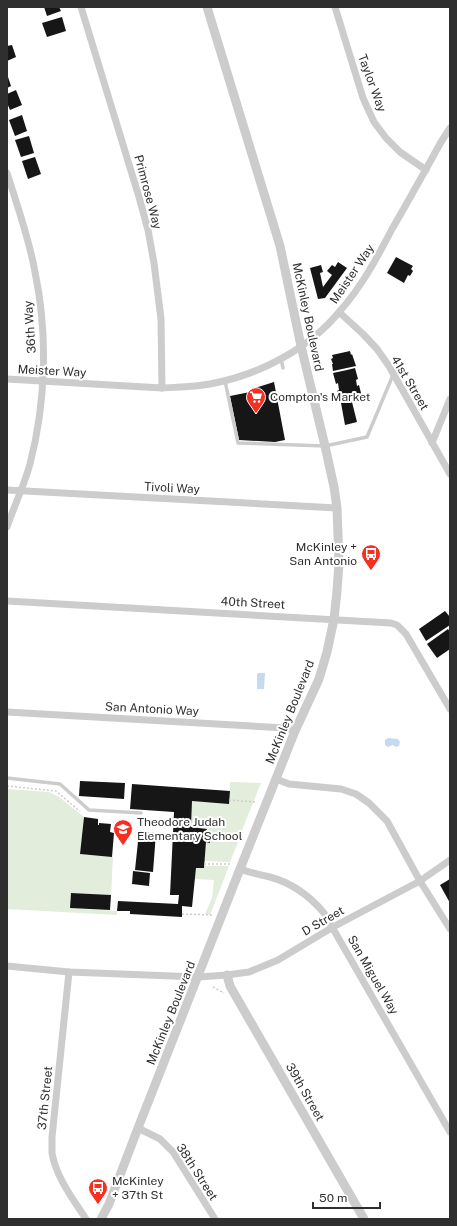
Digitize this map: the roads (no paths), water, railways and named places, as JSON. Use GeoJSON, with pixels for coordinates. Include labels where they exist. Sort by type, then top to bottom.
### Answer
{"type":"FeatureCollection","features":[{"type":"Feature","properties":{"kind":"street","name":"Primrose Way"},"geometry":{"type":"LineString","coordinates":[[81,7],[148,230],[161,319],[162,388]]}},
{"type":"Feature","properties":{"kind":"street","name":"McKinley Boulevard"},"geometry":{"type":"LineString","coordinates":[[101,1219],[109,1204],[198,977],[236,867],[276,779],[295,730],[319,679],[327,652],[334,619],[337,590],[339,563],[337,508],[325,446],[282,258],[207,7]]}},
{"type":"Feature","properties":{"kind":"street","name":"Taylor Way"},"geometry":{"type":"LineString","coordinates":[[335,7],[363,98],[371,116],[386,138],[400,152],[426,170]]}},
{"type":"Feature","properties":{"kind":"street","name":"Meister Way"},"geometry":{"type":"LineString","coordinates":[[7,379],[162,388],[186,387],[225,381],[255,371],[281,359],[301,346],[322,329],[354,294],[370,269],[450,128]]}},
{"type":"Feature","properties":{"kind":"street","name":"36th Way"},"geometry":{"type":"LineString","coordinates":[[7,173],[28,242],[35,272],[40,302],[43,347],[43,381],[40,415],[29,465],[7,527]]}},
{"type":"Feature","properties":{"kind":"street","name":"41st Street"},"geometry":{"type":"LineString","coordinates":[[339,312],[377,349],[393,374],[450,474]]}},
{"type":"Feature","properties":{"kind":"street"},"geometry":{"type":"LineString","coordinates":[[432,443],[450,399]]}},
{"type":"Feature","properties":{"kind":"street","name":"Tivoli Way"},"geometry":{"type":"LineString","coordinates":[[7,490],[337,508]]}},
{"type":"Feature","properties":{"kind":"street","name":"40th Street"},"geometry":{"type":"LineString","coordinates":[[7,601],[385,622],[397,625],[406,634],[450,710]]}},
{"type":"Feature","properties":{"kind":"street","name":"San Antonio Way"},"geometry":{"type":"LineString","coordinates":[[7,712],[286,728],[295,730]]}},
{"type":"Feature","properties":{"kind":"street"},"geometry":{"type":"LineString","coordinates":[[276,779],[289,784],[341,788],[356,794],[379,813],[387,821],[420,881],[450,929]]}},
{"type":"Feature","properties":{"kind":"street","name":"D Street"},"geometry":{"type":"LineString","coordinates":[[198,977],[227,976],[250,972],[278,960],[333,928],[420,881],[450,860]]}},
{"type":"Feature","properties":{"kind":"street","name":"San Miguel Way"},"geometry":{"type":"LineString","coordinates":[[236,867],[252,874],[269,877],[294,886],[305,894],[324,913],[450,1132]]}},
{"type":"Feature","properties":{"kind":"street"},"geometry":{"type":"LineString","coordinates":[[7,966],[69,972],[198,977]]}},
{"type":"Feature","properties":{"kind":"street","name":"37th Street"},"geometry":{"type":"LineString","coordinates":[[69,972],[52,1137],[52,1152],[56,1169],[86,1219]]}},
{"type":"Feature","properties":{"kind":"street","name":"39th Street"},"geometry":{"type":"LineString","coordinates":[[227,976],[230,986],[364,1219]]}},
{"type":"Feature","properties":{"kind":"street","name":"38th Street"},"geometry":{"type":"LineString","coordinates":[[138,1128],[160,1139],[173,1152],[215,1219]]}},
{"type":"Feature","properties":{"kind":"lane"},"geometry":{"type":"LineString","coordinates":[[281,359],[283,368]]}},
{"type":"Feature","properties":{"kind":"lane"},"geometry":{"type":"LineString","coordinates":[[225,381],[238,443],[325,446],[367,437],[393,374]]}},
{"type":"Feature","properties":{"kind":"lane"},"geometry":{"type":"LineString","coordinates":[[7,778],[60,784],[89,810],[141,813]]}},
{"type":"Feature","properties":{"kind":"water"},"geometry":{"type":"Polygon","coordinates":[[[265,673],[264,689],[257,689],[257,674],[265,673]]]}},
{"type":"Feature","properties":{"kind":"water"},"geometry":{"type":"Polygon","coordinates":[[[388,738],[398,739],[400,742],[399,746],[396,747],[393,745],[388,747],[385,745],[385,740],[388,738]]]}},
{"type":"Feature","properties":{"kind":"place","name":"Compton's Market"},"geometry":{"type":"Point","coordinates":[256,414]}},
{"type":"Feature","properties":{"kind":"place","name":"McKinley + San Antonio"},"geometry":{"type":"Point","coordinates":[371,571]}},
{"type":"Feature","properties":{"kind":"place","name":"Theodore Judah Elementary School"},"geometry":{"type":"Point","coordinates":[123,846]}},
{"type":"Feature","properties":{"kind":"place","name":"McKinley + 37th St"},"geometry":{"type":"Point","coordinates":[98,1205]}}]}
